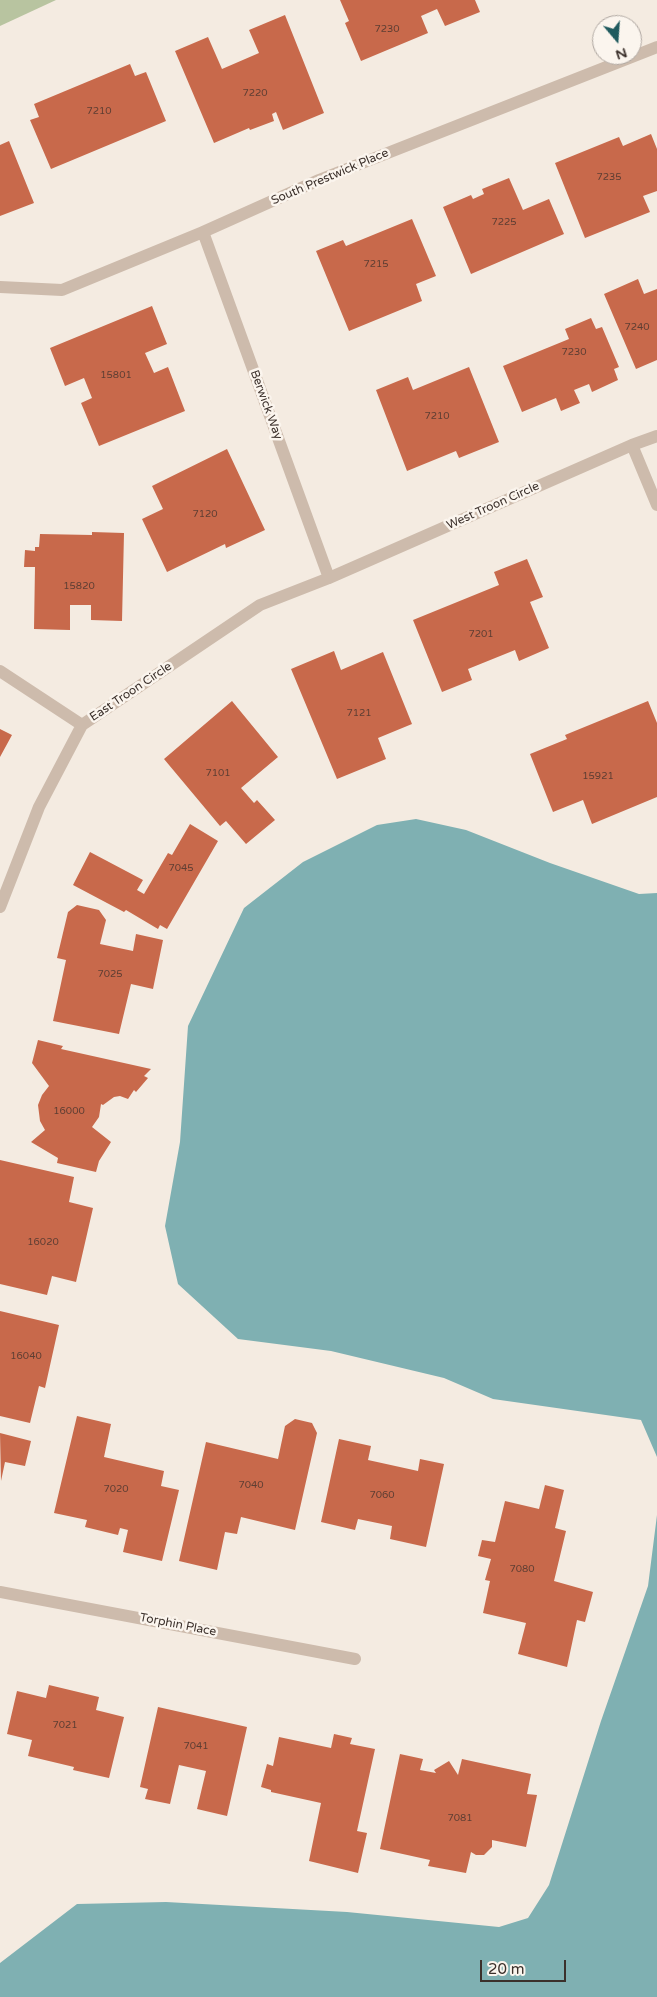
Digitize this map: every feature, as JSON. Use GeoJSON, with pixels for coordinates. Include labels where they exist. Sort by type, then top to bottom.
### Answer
{"type":"FeatureCollection","features":[{"type":"Feature","properties":{"kind":"street","name":"South Prestwick Place"},"geometry":{"type":"LineString","coordinates":[[0,287],[62,290],[203,232],[319,180],[657,46]]}},
{"type":"Feature","properties":{"kind":"street","name":"Berwick Way"},"geometry":{"type":"LineString","coordinates":[[203,232],[329,578]]}},
{"type":"Feature","properties":{"kind":"street","name":"West Troon Circle"},"geometry":{"type":"LineString","coordinates":[[329,578],[632,445],[657,436]]}},
{"type":"Feature","properties":{"kind":"street"},"geometry":{"type":"LineString","coordinates":[[632,445],[657,505]]}},
{"type":"Feature","properties":{"kind":"street","name":"East Troon Circle"},"geometry":{"type":"LineString","coordinates":[[0,907],[39,807],[82,725],[260,605],[329,578]]}},
{"type":"Feature","properties":{"kind":"street"},"geometry":{"type":"LineString","coordinates":[[0,671],[82,725]]}},
{"type":"Feature","properties":{"kind":"street","name":"Torphin Place"},"geometry":{"type":"LineString","coordinates":[[0,1592],[355,1659]]}},
{"type":"Feature","properties":{"kind":"green space"},"geometry":{"type":"Polygon","coordinates":[[[0,0],[56,0],[0,26],[0,0]]]}},
{"type":"Feature","properties":{"kind":"water"},"geometry":{"type":"Polygon","coordinates":[[[416,819],[466,830],[550,863],[639,894],[657,893],[657,1457],[641,1420],[493,1399],[444,1378],[331,1351],[238,1339],[178,1284],[165,1226],[180,1142],[188,1026],[244,908],[303,862],[377,825],[416,819]]]}},
{"type":"Feature","properties":{"kind":"water"},"geometry":{"type":"Polygon","coordinates":[[[657,1515],[657,1997],[0,1997],[0,1963],[77,1904],[166,1902],[347,1912],[499,1927],[528,1918],[549,1885],[601,1721],[648,1586],[657,1515]]]}},
{"type":"Feature","properties":{"kind":"building"},"geometry":{"type":"Polygon","coordinates":[[[340,0],[475,0],[480,12],[445,26],[437,9],[421,16],[428,33],[361,61],[345,23],[349,21],[340,0]]]}},
{"type":"Feature","properties":{"kind":"building"},"geometry":{"type":"Polygon","coordinates":[[[285,15],[324,113],[283,130],[276,112],[272,114],[274,121],[250,130],[249,128],[214,143],[175,51],[208,37],[222,69],[259,53],[249,30],[285,15]]]}},
{"type":"Feature","properties":{"kind":"building"},"geometry":{"type":"Polygon","coordinates":[[[130,64],[135,76],[146,72],[166,121],[51,169],[30,120],[39,117],[34,104],[130,64]]]}},
{"type":"Feature","properties":{"kind":"building"},"geometry":{"type":"Polygon","coordinates":[[[651,134],[657,149],[657,191],[643,196],[650,212],[585,238],[555,163],[619,137],[623,146],[651,134]]]}},
{"type":"Feature","properties":{"kind":"building"},"geometry":{"type":"Polygon","coordinates":[[[9,141],[34,203],[0,216],[0,145],[9,141]]]}},
{"type":"Feature","properties":{"kind":"building"},"geometry":{"type":"Polygon","coordinates":[[[509,178],[523,210],[549,199],[564,234],[471,274],[443,207],[471,195],[473,199],[484,194],[482,189],[509,178]]]}},
{"type":"Feature","properties":{"kind":"building"},"geometry":{"type":"Polygon","coordinates":[[[412,219],[436,276],[416,284],[422,301],[349,331],[316,251],[343,240],[346,246],[412,219]]]}},
{"type":"Feature","properties":{"kind":"building"},"geometry":{"type":"Polygon","coordinates":[[[638,279],[644,294],[657,289],[657,360],[636,369],[604,294],[638,279]]]}},
{"type":"Feature","properties":{"kind":"building"},"geometry":{"type":"Polygon","coordinates":[[[152,306],[167,344],[145,353],[154,373],[168,367],[185,411],[99,446],[81,403],[92,398],[84,378],[65,386],[50,348],[152,306]]]}},
{"type":"Feature","properties":{"kind":"building"},"geometry":{"type":"Polygon","coordinates":[[[591,318],[596,329],[602,327],[619,367],[614,369],[618,380],[592,392],[589,384],[574,390],[580,403],[561,411],[556,398],[522,412],[503,366],[569,339],[565,329],[591,318]]]}},
{"type":"Feature","properties":{"kind":"building"},"geometry":{"type":"Polygon","coordinates":[[[469,367],[499,442],[459,458],[456,451],[407,471],[376,390],[408,377],[413,390],[469,367]]]}},
{"type":"Feature","properties":{"kind":"building"},"geometry":{"type":"Polygon","coordinates":[[[227,449],[265,530],[226,548],[225,544],[167,572],[142,519],[163,509],[152,486],[227,449]]]}},
{"type":"Feature","properties":{"kind":"building"},"geometry":{"type":"Polygon","coordinates":[[[92,532],[124,533],[122,621],[91,620],[91,605],[70,605],[70,630],[34,629],[35,567],[24,567],[25,550],[35,551],[35,547],[39,547],[40,534],[92,535],[92,532]]]}},
{"type":"Feature","properties":{"kind":"building"},"geometry":{"type":"Polygon","coordinates":[[[527,559],[543,597],[530,602],[549,648],[519,661],[515,650],[468,669],[472,680],[442,692],[413,620],[499,585],[494,572],[527,559]]]}},
{"type":"Feature","properties":{"kind":"building"},"geometry":{"type":"Polygon","coordinates":[[[334,651],[341,670],[383,652],[412,724],[378,738],[386,759],[337,779],[291,669],[334,651]]]}},
{"type":"Feature","properties":{"kind":"building"},"geometry":{"type":"Polygon","coordinates":[[[232,701],[278,757],[241,788],[254,803],[257,800],[275,820],[246,844],[226,821],[220,826],[164,759],[232,701]]]}},
{"type":"Feature","properties":{"kind":"building"},"geometry":{"type":"Polygon","coordinates":[[[648,701],[657,723],[657,797],[592,824],[583,800],[553,812],[530,754],[567,739],[565,735],[648,701]]]}},
{"type":"Feature","properties":{"kind":"building"},"geometry":{"type":"Polygon","coordinates":[[[0,729],[12,735],[0,757],[0,729]]]}},
{"type":"Feature","properties":{"kind":"building"},"geometry":{"type":"Polygon","coordinates":[[[190,824],[218,841],[167,929],[160,925],[158,929],[126,910],[124,912],[73,885],[90,852],[143,880],[137,890],[144,894],[168,853],[172,855],[190,824]]]}},
{"type":"Feature","properties":{"kind":"building"},"geometry":{"type":"Polygon","coordinates":[[[77,905],[99,910],[106,920],[100,944],[133,951],[136,934],[163,940],[153,989],[131,984],[119,1034],[53,1021],[66,960],[57,958],[68,912],[77,905]]]}},
{"type":"Feature","properties":{"kind":"building"},"geometry":{"type":"Polygon","coordinates":[[[38,1040],[63,1046],[61,1049],[151,1069],[144,1076],[148,1078],[136,1092],[134,1090],[128,1099],[120,1096],[114,1097],[103,1105],[101,1104],[99,1117],[92,1127],[111,1142],[99,1161],[96,1172],[57,1163],[58,1158],[31,1142],[45,1130],[40,1121],[38,1105],[42,1095],[49,1086],[32,1063],[38,1040]]]}},
{"type":"Feature","properties":{"kind":"building"},"geometry":{"type":"Polygon","coordinates":[[[0,1160],[74,1177],[69,1202],[93,1208],[76,1282],[52,1276],[47,1295],[0,1284],[0,1160]]]}},
{"type":"Feature","properties":{"kind":"building"},"geometry":{"type":"Polygon","coordinates":[[[0,1311],[59,1325],[45,1388],[39,1386],[30,1423],[0,1416],[0,1311]]]}},
{"type":"Feature","properties":{"kind":"building"},"geometry":{"type":"Polygon","coordinates":[[[77,1416],[111,1424],[104,1457],[164,1471],[161,1486],[179,1490],[162,1561],[123,1552],[128,1530],[120,1528],[118,1535],[85,1527],[87,1520],[54,1513],[77,1416]]]}},
{"type":"Feature","properties":{"kind":"building"},"geometry":{"type":"Polygon","coordinates":[[[295,1419],[312,1423],[317,1433],[295,1530],[241,1517],[237,1534],[225,1532],[217,1570],[179,1561],[206,1442],[278,1459],[285,1426],[295,1419]]]}},
{"type":"Feature","properties":{"kind":"building"},"geometry":{"type":"Polygon","coordinates":[[[0,1433],[31,1441],[25,1466],[5,1462],[1,1481],[0,1433]]]}},
{"type":"Feature","properties":{"kind":"building"},"geometry":{"type":"Polygon","coordinates":[[[339,1439],[371,1446],[368,1460],[418,1471],[420,1459],[444,1464],[426,1547],[390,1539],[392,1526],[358,1519],[355,1530],[321,1522],[339,1439]]]}},
{"type":"Feature","properties":{"kind":"building"},"geometry":{"type":"Polygon","coordinates":[[[545,1485],[564,1490],[555,1528],[566,1531],[554,1581],[593,1592],[585,1622],[577,1620],[567,1667],[518,1654],[526,1623],[483,1613],[490,1581],[485,1580],[491,1559],[478,1556],[482,1540],[495,1542],[505,1501],[539,1509],[545,1485]]]}},
{"type":"Feature","properties":{"kind":"building"},"geometry":{"type":"Polygon","coordinates":[[[49,1685],[99,1697],[96,1710],[124,1717],[109,1778],[73,1770],[74,1767],[28,1756],[32,1740],[7,1734],[17,1691],[46,1698],[49,1685]]]}},
{"type":"Feature","properties":{"kind":"building"},"geometry":{"type":"Polygon","coordinates":[[[158,1707],[247,1727],[227,1816],[197,1809],[206,1771],[179,1765],[170,1804],[145,1799],[148,1789],[140,1787],[158,1707]]]}},
{"type":"Feature","properties":{"kind":"building"},"geometry":{"type":"Polygon","coordinates":[[[334,1734],[352,1738],[350,1744],[375,1749],[357,1831],[367,1833],[358,1873],[309,1861],[321,1803],[271,1792],[271,1790],[261,1787],[267,1764],[273,1766],[279,1737],[331,1748],[334,1734]]]}},
{"type":"Feature","properties":{"kind":"building"},"geometry":{"type":"Polygon","coordinates":[[[400,1754],[423,1759],[420,1770],[436,1773],[434,1770],[449,1761],[458,1775],[462,1759],[531,1774],[527,1794],[537,1795],[526,1847],[492,1840],[492,1847],[484,1855],[476,1855],[471,1852],[466,1873],[428,1866],[430,1860],[380,1849],[400,1754]]]}}]}
